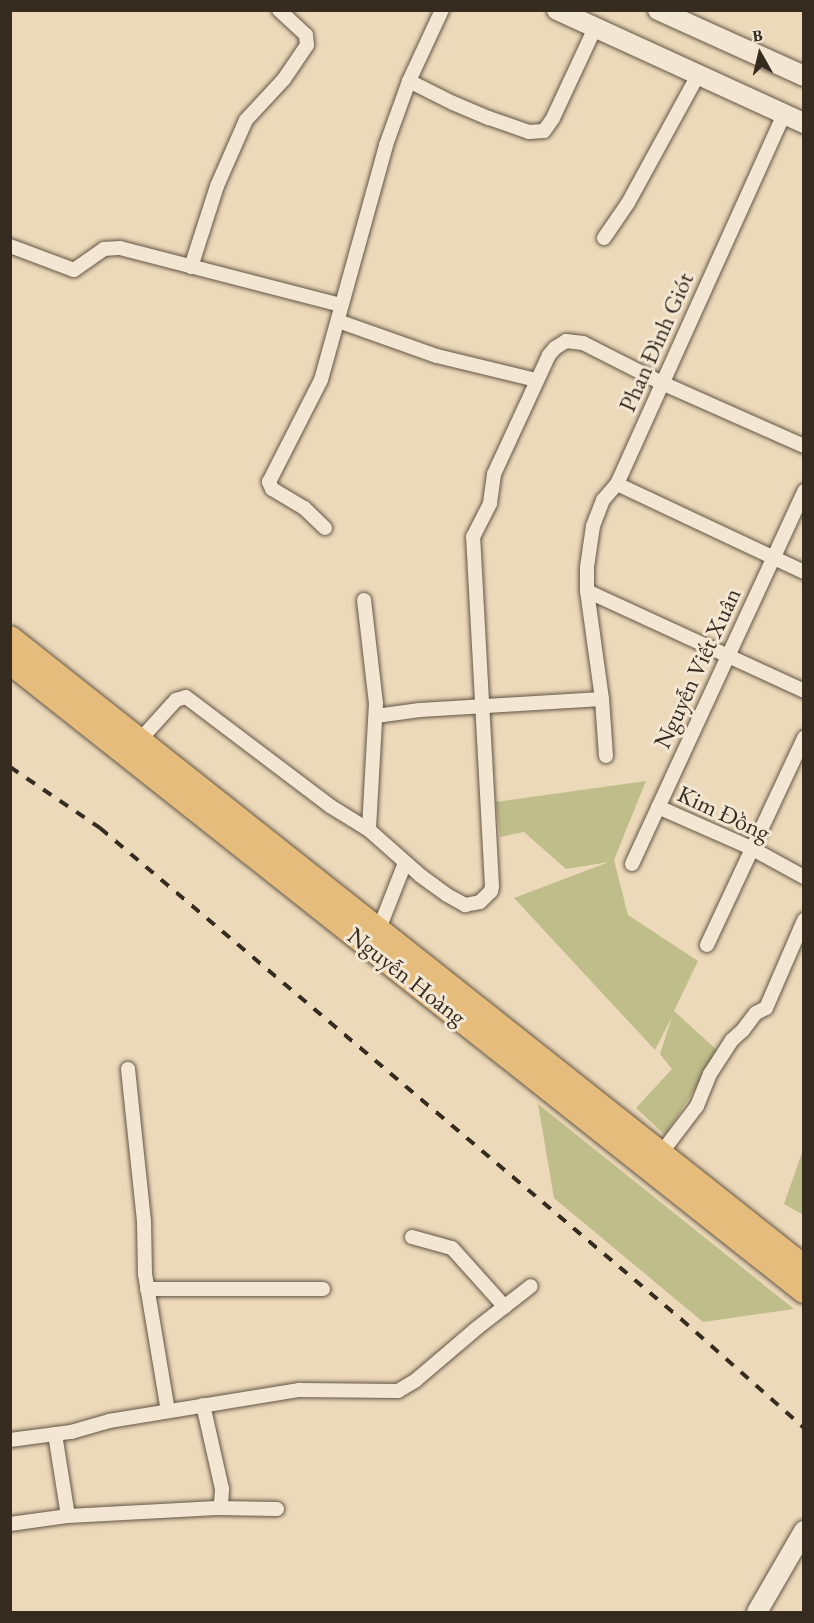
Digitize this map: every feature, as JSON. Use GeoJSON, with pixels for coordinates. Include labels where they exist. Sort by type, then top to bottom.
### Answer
{"type":"FeatureCollection","features":[{"type":"Feature","properties":{"kind":"highway","name":"Nguyễn Hoàng"},"geometry":{"type":"LineString","coordinates":[[10,638],[138,742],[380,929],[662,1152],[804,1268]]}},
{"type":"Feature","properties":{"kind":"highway","name":"Nguyễn Hoàng"},"geometry":{"type":"LineString","coordinates":[[10,662],[804,1291]]}},
{"type":"Feature","properties":{"kind":"main road"},"geometry":{"type":"LineString","coordinates":[[556,10],[577,15],[595,28],[804,123]]}},
{"type":"Feature","properties":{"kind":"main road"},"geometry":{"type":"LineString","coordinates":[[658,10],[804,76]]}},
{"type":"Feature","properties":{"kind":"main road"},"geometry":{"type":"LineString","coordinates":[[757,1612],[804,1531]]}},
{"type":"Feature","properties":{"kind":"street"},"geometry":{"type":"LineString","coordinates":[[191,267],[217,186],[246,120],[284,79],[307,45],[306,35],[279,10]]}},
{"type":"Feature","properties":{"kind":"street"},"geometry":{"type":"LineString","coordinates":[[325,528],[304,508],[272,489],[269,482],[321,380],[386,145],[410,81],[442,10]]}},
{"type":"Feature","properties":{"kind":"street"},"geometry":{"type":"LineString","coordinates":[[410,81],[462,107],[536,133],[547,128],[553,118],[595,28]]}},
{"type":"Feature","properties":{"kind":"street"},"geometry":{"type":"LineString","coordinates":[[604,238],[622,213],[698,75]]}},
{"type":"Feature","properties":{"kind":"street","name":"Phan Đình Giót"},"geometry":{"type":"LineString","coordinates":[[606,756],[603,699],[587,591],[587,567],[593,526],[603,500],[617,484],[784,114]]}},
{"type":"Feature","properties":{"kind":"street"},"geometry":{"type":"LineString","coordinates":[[10,246],[74,270],[104,249],[112,248],[341,304]]}},
{"type":"Feature","properties":{"kind":"street"},"geometry":{"type":"LineString","coordinates":[[338,321],[437,356],[536,380]]}},
{"type":"Feature","properties":{"kind":"street"},"geometry":{"type":"LineString","coordinates":[[138,742],[176,700],[186,697],[330,806],[369,830],[447,895],[465,905],[480,902],[491,891],[473,537],[490,503],[494,474],[536,380],[555,348],[566,341],[583,343],[662,383],[804,446]]}},
{"type":"Feature","properties":{"kind":"street"},"geometry":{"type":"LineString","coordinates":[[617,484],[804,572]]}},
{"type":"Feature","properties":{"kind":"street","name":"Nguyễn Viết Xuân"},"geometry":{"type":"LineString","coordinates":[[632,864],[804,491]]}},
{"type":"Feature","properties":{"kind":"street"},"geometry":{"type":"LineString","coordinates":[[587,591],[804,691]]}},
{"type":"Feature","properties":{"kind":"street"},"geometry":{"type":"LineString","coordinates":[[364,600],[375,680],[376,716],[369,830]]}},
{"type":"Feature","properties":{"kind":"street"},"geometry":{"type":"LineString","coordinates":[[376,716],[482,706],[603,699]]}},
{"type":"Feature","properties":{"kind":"street"},"geometry":{"type":"LineString","coordinates":[[707,945],[804,738]]}},
{"type":"Feature","properties":{"kind":"street","name":"Kim Đồng"},"geometry":{"type":"LineString","coordinates":[[658,807],[751,848],[804,877]]}},
{"type":"Feature","properties":{"kind":"street"},"geometry":{"type":"LineString","coordinates":[[380,929],[405,862]]}},
{"type":"Feature","properties":{"kind":"street"},"geometry":{"type":"LineString","coordinates":[[662,1152],[697,1106],[710,1074],[732,1040],[756,1013],[766,1008],[804,920]]}},
{"type":"Feature","properties":{"kind":"street"},"geometry":{"type":"LineString","coordinates":[[128,1069],[144,1222],[147,1289],[168,1411]]}},
{"type":"Feature","properties":{"kind":"street"},"geometry":{"type":"LineString","coordinates":[[412,1237],[452,1248],[505,1307]]}},
{"type":"Feature","properties":{"kind":"street"},"geometry":{"type":"LineString","coordinates":[[10,1440],[55,1434],[203,1405],[314,1388],[398,1391],[416,1380],[531,1286]]}},
{"type":"Feature","properties":{"kind":"street"},"geometry":{"type":"LineString","coordinates":[[147,1289],[323,1289]]}},
{"type":"Feature","properties":{"kind":"street"},"geometry":{"type":"LineString","coordinates":[[203,1405],[222,1489],[221,1504],[217,1508]]}},
{"type":"Feature","properties":{"kind":"street"},"geometry":{"type":"LineString","coordinates":[[55,1434],[68,1516]]}},
{"type":"Feature","properties":{"kind":"street"},"geometry":{"type":"LineString","coordinates":[[10,1524],[68,1516],[217,1508],[277,1509]]}},
{"type":"Feature","properties":{"kind":"shaded area"},"geometry":{"type":"Polygon","coordinates":[[[646,781],[614,860],[628,915],[698,961],[674,1011],[719,1052],[665,1135],[636,1108],[672,1069],[660,1054],[672,1017],[655,1050],[514,898],[609,862],[566,869],[524,832],[500,837],[496,802],[646,781]]]}},
{"type":"Feature","properties":{"kind":"shaded area"},"geometry":{"type":"Polygon","coordinates":[[[538,1104],[794,1309],[703,1322],[554,1198],[538,1104]]]}},
{"type":"Feature","properties":{"kind":"shaded area"},"geometry":{"type":"Polygon","coordinates":[[[803,1150],[803,1215],[784,1204],[803,1150]]]}},
{"type":"Feature","properties":{"kind":"railway"},"geometry":{"type":"LineString","coordinates":[[10,767],[100,828],[681,1319],[804,1428]]}}]}
